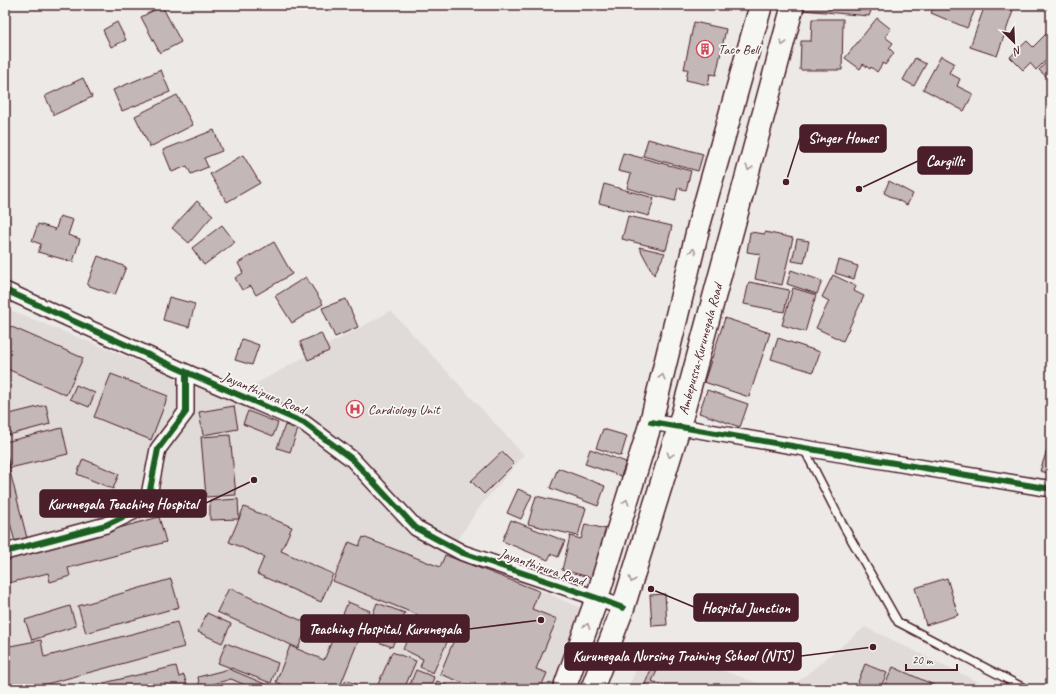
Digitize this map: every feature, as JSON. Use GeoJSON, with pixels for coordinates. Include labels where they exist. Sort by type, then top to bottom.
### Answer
{"type":"FeatureCollection","features":[{"type":"Feature","properties":{"kind":"highway","name":"Ambepussa-Kurunegala Road"},"geometry":{"type":"LineString","coordinates":[[564,689],[598,598],[651,422],[699,225],[761,5]]}},
{"type":"Feature","properties":{"kind":"highway","name":"Ambepussa-Kurunegala Road"},"geometry":{"type":"LineString","coordinates":[[592,689],[623,608],[679,427],[793,5]]}},
{"type":"Feature","properties":{"kind":"street","name":"Jayanthipura Road"},"geometry":{"type":"LineString","coordinates":[[5,290],[186,372],[304,423],[352,459],[416,528],[464,553],[598,598],[623,608]]}},
{"type":"Feature","properties":{"kind":"street"},"geometry":{"type":"LineString","coordinates":[[5,552],[106,525],[135,511],[149,495],[158,449],[186,412],[186,372]]}},
{"type":"Feature","properties":{"kind":"street"},"geometry":{"type":"LineString","coordinates":[[651,422],[1045,488],[1051,487]]}},
{"type":"Feature","properties":{"kind":"lane"},"geometry":{"type":"LineString","coordinates":[[804,448],[843,525],[898,622],[1026,689]]}},
{"type":"Feature","properties":{"kind":"shaded area"},"geometry":{"type":"Polygon","coordinates":[[[5,308],[229,398],[391,311],[524,455],[481,505],[450,551],[583,609],[550,689],[5,689],[5,308]]]}},
{"type":"Feature","properties":{"kind":"shaded area"},"geometry":{"type":"Polygon","coordinates":[[[865,627],[993,689],[789,689],[865,627]]]}},
{"type":"Feature","properties":{"kind":"shaded area"},"geometry":{"type":"Polygon","coordinates":[[[647,643],[773,689],[628,689],[647,643]]]}},
{"type":"Feature","properties":{"kind":"building"},"geometry":{"type":"Polygon","coordinates":[[[805,5],[873,5],[869,16],[803,10],[805,5]]]}},
{"type":"Feature","properties":{"kind":"building"},"geometry":{"type":"Polygon","coordinates":[[[935,5],[977,5],[967,28],[931,13],[935,5]]]}},
{"type":"Feature","properties":{"kind":"building"},"geometry":{"type":"Polygon","coordinates":[[[985,5],[996,5],[1013,11],[997,56],[970,47],[985,5]]]}},
{"type":"Feature","properties":{"kind":"building"},"geometry":{"type":"Polygon","coordinates":[[[162,6],[181,42],[160,53],[141,17],[162,6]]]}},
{"type":"Feature","properties":{"kind":"building"},"geometry":{"type":"Polygon","coordinates":[[[877,18],[891,29],[885,37],[893,43],[889,48],[894,53],[885,65],[883,63],[877,72],[871,67],[870,69],[863,64],[860,69],[845,58],[877,18]]]}},
{"type":"Feature","properties":{"kind":"building"},"geometry":{"type":"Polygon","coordinates":[[[812,19],[843,19],[842,70],[800,70],[801,41],[811,41],[812,19]]]}},
{"type":"Feature","properties":{"kind":"building"},"geometry":{"type":"Polygon","coordinates":[[[117,22],[126,40],[111,47],[103,30],[117,22]]]}},
{"type":"Feature","properties":{"kind":"building","name":"Taco Bell"},"geometry":{"type":"Polygon","coordinates":[[[694,22],[726,29],[716,75],[710,74],[708,85],[686,80],[688,69],[684,69],[694,22]]]}},
{"type":"Feature","properties":{"kind":"building"},"geometry":{"type":"Polygon","coordinates":[[[1048,32],[1051,35],[1051,55],[1036,70],[1030,63],[1023,70],[1010,57],[1027,41],[1033,47],[1048,32]]]}},
{"type":"Feature","properties":{"kind":"building"},"geometry":{"type":"Polygon","coordinates":[[[941,56],[954,63],[949,73],[960,79],[957,86],[973,94],[964,111],[923,89],[941,56]]]}},
{"type":"Feature","properties":{"kind":"building"},"geometry":{"type":"Polygon","coordinates":[[[1051,57],[1051,81],[1039,70],[1051,57]]]}},
{"type":"Feature","properties":{"kind":"building"},"geometry":{"type":"Polygon","coordinates":[[[915,58],[926,64],[914,86],[903,80],[915,58]]]}},
{"type":"Feature","properties":{"kind":"building"},"geometry":{"type":"Polygon","coordinates":[[[161,70],[170,92],[122,111],[113,90],[161,70]]]}},
{"type":"Feature","properties":{"kind":"building"},"geometry":{"type":"Polygon","coordinates":[[[83,78],[92,97],[54,115],[45,96],[83,78]]]}},
{"type":"Feature","properties":{"kind":"building"},"geometry":{"type":"Polygon","coordinates":[[[177,95],[193,125],[150,147],[135,116],[177,95]]]}},
{"type":"Feature","properties":{"kind":"building"},"geometry":{"type":"Polygon","coordinates":[[[214,130],[222,151],[204,158],[208,167],[191,174],[187,166],[172,172],[163,150],[214,130]]]}},
{"type":"Feature","properties":{"kind":"building"},"geometry":{"type":"Polygon","coordinates":[[[648,139],[703,154],[698,171],[643,156],[648,139]]]}},
{"type":"Feature","properties":{"kind":"building"},"geometry":{"type":"Polygon","coordinates":[[[623,153],[691,171],[686,190],[678,188],[675,201],[627,188],[631,174],[618,171],[623,153]]]}},
{"type":"Feature","properties":{"kind":"building"},"geometry":{"type":"Polygon","coordinates":[[[243,155],[260,183],[227,202],[210,174],[243,155]]]}},
{"type":"Feature","properties":{"kind":"building"},"geometry":{"type":"Polygon","coordinates":[[[889,181],[913,194],[907,205],[884,193],[889,181]]]}},
{"type":"Feature","properties":{"kind":"building"},"geometry":{"type":"Polygon","coordinates":[[[604,184],[654,198],[649,216],[599,203],[604,184]]]}},
{"type":"Feature","properties":{"kind":"building"},"geometry":{"type":"Polygon","coordinates":[[[197,201],[213,215],[189,243],[172,228],[197,201]]]}},
{"type":"Feature","properties":{"kind":"building"},"geometry":{"type":"Polygon","coordinates":[[[60,216],[73,220],[68,235],[80,239],[73,262],[38,252],[41,244],[32,241],[38,224],[55,229],[55,231],[60,216]]]}},
{"type":"Feature","properties":{"kind":"building"},"geometry":{"type":"Polygon","coordinates":[[[628,216],[672,226],[666,250],[622,239],[628,216]]]}},
{"type":"Feature","properties":{"kind":"building"},"geometry":{"type":"Polygon","coordinates":[[[5,219],[9,220],[5,231],[5,219]]]}},
{"type":"Feature","properties":{"kind":"building"},"geometry":{"type":"Polygon","coordinates":[[[222,225],[235,242],[204,265],[192,248],[222,225]]]}},
{"type":"Feature","properties":{"kind":"building"},"geometry":{"type":"Polygon","coordinates":[[[750,232],[765,234],[765,232],[793,238],[782,285],[755,279],[760,254],[747,252],[750,232]]]}},
{"type":"Feature","properties":{"kind":"building"},"geometry":{"type":"Polygon","coordinates":[[[797,239],[809,241],[804,263],[792,261],[797,239]]]}},
{"type":"Feature","properties":{"kind":"building"},"geometry":{"type":"Polygon","coordinates":[[[274,242],[292,274],[256,295],[251,286],[242,290],[235,278],[243,273],[238,263],[274,242]]]}},
{"type":"Feature","properties":{"kind":"building"},"geometry":{"type":"Polygon","coordinates":[[[639,247],[665,253],[654,275],[639,247]]]}},
{"type":"Feature","properties":{"kind":"building"},"geometry":{"type":"Polygon","coordinates":[[[98,256],[126,267],[115,295],[87,285],[98,256]]]}},
{"type":"Feature","properties":{"kind":"building"},"geometry":{"type":"Polygon","coordinates":[[[839,260],[858,266],[854,279],[835,273],[839,260]]]}},
{"type":"Feature","properties":{"kind":"building"},"geometry":{"type":"Polygon","coordinates":[[[791,270],[822,281],[817,294],[787,284],[791,270]]]}},
{"type":"Feature","properties":{"kind":"building"},"geometry":{"type":"Polygon","coordinates":[[[833,275],[856,286],[854,291],[864,296],[843,341],[816,328],[829,301],[822,297],[833,275]]]}},
{"type":"Feature","properties":{"kind":"building"},"geometry":{"type":"Polygon","coordinates":[[[306,277],[323,304],[292,323],[275,296],[306,277]]]}},
{"type":"Feature","properties":{"kind":"building"},"geometry":{"type":"Polygon","coordinates":[[[749,282],[789,290],[784,312],[744,304],[749,282]]]}},
{"type":"Feature","properties":{"kind":"building"},"geometry":{"type":"Polygon","coordinates":[[[793,288],[816,295],[805,332],[782,325],[793,288]]]}},
{"type":"Feature","properties":{"kind":"building"},"geometry":{"type":"Polygon","coordinates":[[[169,297],[195,304],[189,327],[163,320],[169,297]]]}},
{"type":"Feature","properties":{"kind":"building"},"geometry":{"type":"Polygon","coordinates":[[[346,299],[358,327],[335,337],[322,308],[346,299]]]}},
{"type":"Feature","properties":{"kind":"building"},"geometry":{"type":"Polygon","coordinates":[[[725,318],[770,333],[749,397],[704,382],[725,318]]]}},
{"type":"Feature","properties":{"kind":"building"},"geometry":{"type":"Polygon","coordinates":[[[5,324],[83,358],[66,395],[5,368],[5,324]]]}},
{"type":"Feature","properties":{"kind":"building"},"geometry":{"type":"Polygon","coordinates":[[[321,333],[329,351],[308,360],[300,342],[321,333]]]}},
{"type":"Feature","properties":{"kind":"building"},"geometry":{"type":"Polygon","coordinates":[[[778,338],[820,352],[813,372],[771,359],[778,338]]]}},
{"type":"Feature","properties":{"kind":"building"},"geometry":{"type":"Polygon","coordinates":[[[242,339],[259,345],[252,365],[235,360],[242,339]]]}},
{"type":"Feature","properties":{"kind":"building"},"geometry":{"type":"Polygon","coordinates":[[[111,374],[168,396],[151,440],[94,417],[111,374]]]}},
{"type":"Feature","properties":{"kind":"building"},"geometry":{"type":"Polygon","coordinates":[[[76,385],[95,393],[89,407],[70,399],[76,385]]]}},
{"type":"Feature","properties":{"kind":"building"},"geometry":{"type":"Polygon","coordinates":[[[707,390],[748,404],[740,427],[699,413],[707,390]]]}},
{"type":"Feature","properties":{"kind":"building"},"geometry":{"type":"Polygon","coordinates":[[[46,405],[50,424],[5,436],[5,415],[46,405]]]}},
{"type":"Feature","properties":{"kind":"building"},"geometry":{"type":"Polygon","coordinates":[[[234,406],[238,429],[203,435],[199,412],[234,406]]]}},
{"type":"Feature","properties":{"kind":"building"},"geometry":{"type":"Polygon","coordinates":[[[248,411],[278,423],[273,436],[243,424],[248,411]]]}},
{"type":"Feature","properties":{"kind":"building"},"geometry":{"type":"Polygon","coordinates":[[[285,425],[298,429],[290,452],[277,448],[285,425]]]}},
{"type":"Feature","properties":{"kind":"building"},"geometry":{"type":"Polygon","coordinates":[[[62,428],[68,454],[10,468],[5,442],[62,428]]]}},
{"type":"Feature","properties":{"kind":"building"},"geometry":{"type":"Polygon","coordinates":[[[603,429],[627,436],[621,456],[596,448],[603,429]]]}},
{"type":"Feature","properties":{"kind":"building"},"geometry":{"type":"Polygon","coordinates":[[[230,435],[236,495],[206,497],[201,437],[230,435]]]}},
{"type":"Feature","properties":{"kind":"building"},"geometry":{"type":"Polygon","coordinates":[[[590,449],[626,462],[621,476],[585,464],[590,449]]]}},
{"type":"Feature","properties":{"kind":"building"},"geometry":{"type":"Polygon","coordinates":[[[1047,450],[1051,451],[1051,474],[1040,471],[1047,450]]]}},
{"type":"Feature","properties":{"kind":"building"},"geometry":{"type":"Polygon","coordinates":[[[5,452],[28,542],[16,546],[8,515],[5,516],[5,452]]]}},
{"type":"Feature","properties":{"kind":"building"},"geometry":{"type":"Polygon","coordinates":[[[502,452],[514,464],[484,494],[471,481],[502,452]]]}},
{"type":"Feature","properties":{"kind":"building"},"geometry":{"type":"Polygon","coordinates":[[[83,459],[119,474],[113,489],[77,474],[83,459]]]}},
{"type":"Feature","properties":{"kind":"building"},"geometry":{"type":"Polygon","coordinates":[[[558,468],[605,486],[598,506],[550,488],[558,468]]]}},
{"type":"Feature","properties":{"kind":"building"},"geometry":{"type":"Polygon","coordinates":[[[518,489],[532,495],[521,519],[507,513],[518,489]]]}},
{"type":"Feature","properties":{"kind":"building"},"geometry":{"type":"Polygon","coordinates":[[[536,496],[586,508],[578,536],[528,524],[536,496]]]}},
{"type":"Feature","properties":{"kind":"building"},"geometry":{"type":"Polygon","coordinates":[[[238,499],[239,519],[210,520],[210,501],[238,499]]]}},
{"type":"Feature","properties":{"kind":"building"},"geometry":{"type":"Polygon","coordinates":[[[244,507],[292,527],[281,551],[333,574],[321,602],[257,574],[264,557],[229,542],[244,507]]]}},
{"type":"Feature","properties":{"kind":"building"},"geometry":{"type":"Polygon","coordinates":[[[159,517],[166,542],[68,568],[70,576],[50,582],[48,573],[5,584],[5,559],[159,517]]]}},
{"type":"Feature","properties":{"kind":"building"},"geometry":{"type":"Polygon","coordinates":[[[511,520],[565,541],[558,557],[551,554],[548,560],[502,541],[511,520]]]}},
{"type":"Feature","properties":{"kind":"building"},"geometry":{"type":"Polygon","coordinates":[[[585,524],[614,531],[601,580],[562,570],[570,536],[581,539],[585,524]]]}},
{"type":"Feature","properties":{"kind":"building"},"geometry":{"type":"Polygon","coordinates":[[[363,537],[440,567],[445,555],[539,591],[532,609],[557,619],[536,669],[547,673],[540,689],[479,689],[440,674],[456,635],[416,620],[418,615],[333,581],[349,542],[359,546],[363,537]]]}},
{"type":"Feature","properties":{"kind":"building"},"geometry":{"type":"Polygon","coordinates":[[[947,578],[958,615],[926,625],[915,588],[947,578]]]}},
{"type":"Feature","properties":{"kind":"building"},"geometry":{"type":"Polygon","coordinates":[[[171,579],[179,607],[86,633],[78,606],[171,579]]]}},
{"type":"Feature","properties":{"kind":"building"},"geometry":{"type":"Polygon","coordinates":[[[229,588],[309,624],[298,648],[217,612],[229,588]]]}},
{"type":"Feature","properties":{"kind":"building"},"geometry":{"type":"Polygon","coordinates":[[[665,594],[667,625],[652,626],[650,595],[665,594]]]}},
{"type":"Feature","properties":{"kind":"building"},"geometry":{"type":"Polygon","coordinates":[[[348,602],[370,611],[339,689],[293,689],[276,682],[290,646],[324,660],[348,602]]]}},
{"type":"Feature","properties":{"kind":"building"},"geometry":{"type":"Polygon","coordinates":[[[377,603],[405,613],[392,647],[364,637],[377,603]]]}},
{"type":"Feature","properties":{"kind":"building"},"geometry":{"type":"Polygon","coordinates":[[[70,606],[76,626],[32,640],[25,620],[70,606]]]}},
{"type":"Feature","properties":{"kind":"building"},"geometry":{"type":"Polygon","coordinates":[[[207,613],[231,624],[222,643],[198,632],[207,613]]]}},
{"type":"Feature","properties":{"kind":"building"},"geometry":{"type":"Polygon","coordinates":[[[177,622],[184,647],[39,686],[39,689],[5,689],[5,647],[41,640],[44,657],[177,622]]]}},
{"type":"Feature","properties":{"kind":"building"},"geometry":{"type":"Polygon","coordinates":[[[414,625],[448,640],[433,673],[420,667],[423,659],[403,649],[414,625]]]}},
{"type":"Feature","properties":{"kind":"building"},"geometry":{"type":"Polygon","coordinates":[[[226,643],[278,663],[271,683],[218,663],[226,643]]]}},
{"type":"Feature","properties":{"kind":"building"},"geometry":{"type":"Polygon","coordinates":[[[392,652],[416,661],[404,689],[376,689],[392,652]]]}},
{"type":"Feature","properties":{"kind":"building"},"geometry":{"type":"Polygon","coordinates":[[[865,664],[887,673],[880,689],[862,689],[856,687],[865,664]]]}},
{"type":"Feature","properties":{"kind":"building"},"geometry":{"type":"Polygon","coordinates":[[[176,666],[179,677],[184,675],[188,689],[78,689],[176,666]]]}},
{"type":"Feature","properties":{"kind":"building"},"geometry":{"type":"Polygon","coordinates":[[[893,667],[943,689],[883,689],[893,667]]]}},
{"type":"Feature","properties":{"kind":"building"},"geometry":{"type":"Polygon","coordinates":[[[229,669],[277,689],[255,689],[231,679],[210,685],[210,689],[200,689],[198,677],[229,669]]]}},
{"type":"Feature","properties":{"kind":"building"},"geometry":{"type":"Polygon","coordinates":[[[651,669],[657,671],[652,681],[671,689],[643,689],[651,669]]]}},
{"type":"Feature","properties":{"kind":"building"},"geometry":{"type":"Polygon","coordinates":[[[416,670],[434,677],[430,689],[408,689],[416,670]]]}},
{"type":"Feature","properties":{"kind":"building"},"geometry":{"type":"Polygon","coordinates":[[[346,680],[368,689],[342,689],[346,680]]]}},
{"type":"Feature","properties":{"kind":"building"},"geometry":{"type":"Polygon","coordinates":[[[437,681],[455,689],[433,689],[437,681]]]}},
{"type":"Feature","properties":{"kind":"cycle path"},"geometry":{"type":"LineString","coordinates":[[5,290],[186,372],[304,423],[352,459],[416,528],[463,553],[623,608]]}},
{"type":"Feature","properties":{"kind":"cycle path"},"geometry":{"type":"LineString","coordinates":[[5,552],[106,525],[135,511],[149,495],[158,449],[186,412],[186,372]]}},
{"type":"Feature","properties":{"kind":"cycle path"},"geometry":{"type":"LineString","coordinates":[[651,422],[1045,488],[1051,487]]}},
{"type":"Feature","properties":{"kind":"place","name":"Taco Bell"},"geometry":{"type":"Point","coordinates":[705,49]}},
{"type":"Feature","properties":{"kind":"place","name":"Singer Homes"},"geometry":{"type":"Point","coordinates":[786,182]}},
{"type":"Feature","properties":{"kind":"place","name":"Cargills"},"geometry":{"type":"Point","coordinates":[859,189]}},
{"type":"Feature","properties":{"kind":"place","name":"Cardiology Unit"},"geometry":{"type":"Point","coordinates":[355,409]}},
{"type":"Feature","properties":{"kind":"place","name":"Kurunegala Teaching Hospital"},"geometry":{"type":"Point","coordinates":[254,480]}},
{"type":"Feature","properties":{"kind":"place","name":"Hospital Junction"},"geometry":{"type":"Point","coordinates":[651,589]}},
{"type":"Feature","properties":{"kind":"place","name":"Teaching Hospital, Kurunegala"},"geometry":{"type":"Point","coordinates":[541,620]}},
{"type":"Feature","properties":{"kind":"place","name":"Kurunegala Nursing Training School (NTS)"},"geometry":{"type":"Point","coordinates":[873,647]}}]}
